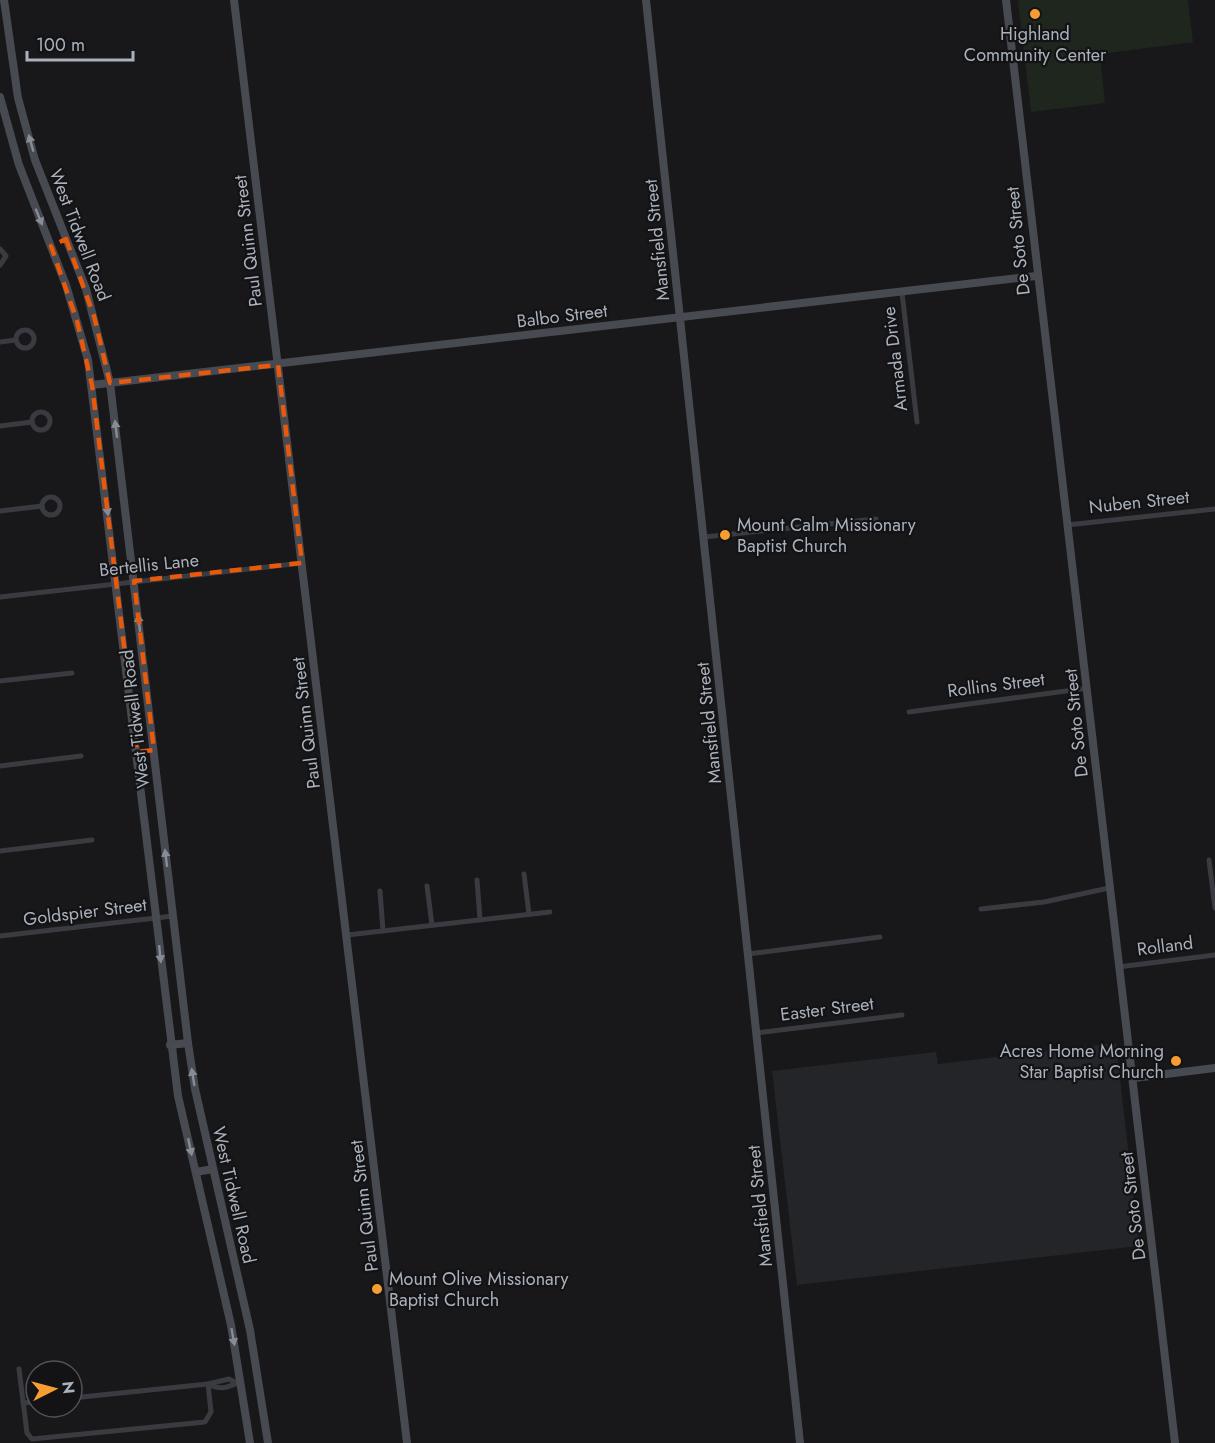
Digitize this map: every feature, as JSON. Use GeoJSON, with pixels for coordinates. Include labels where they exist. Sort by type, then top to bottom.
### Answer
{"type":"FeatureCollection","features":[{"type":"Feature","properties":{"kind":"street","name":"West Tidwell Road"},"geometry":{"type":"LineString","coordinates":[[4,0],[18,98],[35,160],[94,316],[110,383],[188,1043],[213,1169],[250,1330],[268,1443]]}},
{"type":"Feature","properties":{"kind":"street","name":"Paul Quinn Street"},"geometry":{"type":"LineString","coordinates":[[234,0],[407,1443]]}},
{"type":"Feature","properties":{"kind":"street","name":"Mansfield Street"},"geometry":{"type":"LineString","coordinates":[[646,0],[800,1443]]}},
{"type":"Feature","properties":{"kind":"street","name":"De Soto Street"},"geometry":{"type":"LineString","coordinates":[[1006,0],[1036,276],[1088,688],[1109,888],[1134,1078],[1175,1443]]}},
{"type":"Feature","properties":{"kind":"street"},"geometry":{"type":"LineString","coordinates":[[1,99],[18,98]]}},
{"type":"Feature","properties":{"kind":"street","name":"West Tidwell Road"},"geometry":{"type":"LineString","coordinates":[[1,99],[19,165],[77,321],[92,385],[170,1045],[178,1096],[231,1325],[250,1443]]}},
{"type":"Feature","properties":{"kind":"street"},"geometry":{"type":"LineString","coordinates":[[51,246],[66,239]]}},
{"type":"Feature","properties":{"kind":"street"},"geometry":{"type":"LineString","coordinates":[[0,249],[6,256],[0,265]]}},
{"type":"Feature","properties":{"kind":"street","name":"Balbo Street"},"geometry":{"type":"LineString","coordinates":[[92,385],[1036,276]]}},
{"type":"Feature","properties":{"kind":"street","name":"Armada Drive"},"geometry":{"type":"LineString","coordinates":[[902,292],[917,422]]}},
{"type":"Feature","properties":{"kind":"street"},"geometry":{"type":"LineString","coordinates":[[0,342],[16,340]]}},
{"type":"Feature","properties":{"kind":"street"},"geometry":{"type":"LineString","coordinates":[[0,426],[32,422]]}},
{"type":"Feature","properties":{"kind":"street"},"geometry":{"type":"LineString","coordinates":[[0,511],[42,506]]}},
{"type":"Feature","properties":{"kind":"street","name":"Nuben Street"},"geometry":{"type":"LineString","coordinates":[[1066,525],[1215,509]]}},
{"type":"Feature","properties":{"kind":"street"},"geometry":{"type":"LineString","coordinates":[[704,537],[876,519]]}},
{"type":"Feature","properties":{"kind":"street","name":"Bertellis Lane"},"geometry":{"type":"LineString","coordinates":[[0,597],[302,563]]}},
{"type":"Feature","properties":{"kind":"street"},"geometry":{"type":"LineString","coordinates":[[0,681],[72,673]]}},
{"type":"Feature","properties":{"kind":"street","name":"Rollins Street"},"geometry":{"type":"LineString","coordinates":[[909,712],[1088,688]]}},
{"type":"Feature","properties":{"kind":"street"},"geometry":{"type":"LineString","coordinates":[[136,752],[154,750]]}},
{"type":"Feature","properties":{"kind":"street"},"geometry":{"type":"LineString","coordinates":[[0,766],[81,756]]}},
{"type":"Feature","properties":{"kind":"street"},"geometry":{"type":"LineString","coordinates":[[0,850],[92,840]]}},
{"type":"Feature","properties":{"kind":"street"},"geometry":{"type":"LineString","coordinates":[[1209,860],[1215,908]]}},
{"type":"Feature","properties":{"kind":"street"},"geometry":{"type":"LineString","coordinates":[[524,874],[529,914]]}},
{"type":"Feature","properties":{"kind":"street"},"geometry":{"type":"LineString","coordinates":[[477,880],[480,919]]}},
{"type":"Feature","properties":{"kind":"street"},"geometry":{"type":"LineString","coordinates":[[427,886],[432,925]]}},
{"type":"Feature","properties":{"kind":"street"},"geometry":{"type":"LineString","coordinates":[[981,909],[1044,902],[1109,888]]}},
{"type":"Feature","properties":{"kind":"street"},"geometry":{"type":"LineString","coordinates":[[380,891],[383,931]]}},
{"type":"Feature","properties":{"kind":"street"},"geometry":{"type":"LineString","coordinates":[[347,935],[550,912]]}},
{"type":"Feature","properties":{"kind":"street","name":"Goldspier Street"},"geometry":{"type":"LineString","coordinates":[[0,936],[173,916]]}},
{"type":"Feature","properties":{"kind":"street"},"geometry":{"type":"LineString","coordinates":[[0,928],[0,936]]}},
{"type":"Feature","properties":{"kind":"street"},"geometry":{"type":"LineString","coordinates":[[748,954],[880,937]]}},
{"type":"Feature","properties":{"kind":"street","name":"Rolland"},"geometry":{"type":"LineString","coordinates":[[1118,966],[1215,955]]}},
{"type":"Feature","properties":{"kind":"street","name":"Easter Street"},"geometry":{"type":"LineString","coordinates":[[756,1033],[902,1015]]}},
{"type":"Feature","properties":{"kind":"street"},"geometry":{"type":"LineString","coordinates":[[170,1045],[188,1043]]}},
{"type":"Feature","properties":{"kind":"street"},"geometry":{"type":"LineString","coordinates":[[1134,1078],[1215,1068]]}},
{"type":"Feature","properties":{"kind":"street"},"geometry":{"type":"LineString","coordinates":[[196,1172],[213,1169]]}},
{"type":"Feature","properties":{"kind":"street"},"geometry":{"type":"LineString","coordinates":[[19,1369],[27,1433],[32,1439],[205,1422],[211,1412],[208,1384]]}},
{"type":"Feature","properties":{"kind":"street"},"geometry":{"type":"LineString","coordinates":[[84,1397],[208,1384],[217,1389],[230,1388],[239,1382]]}},
{"type":"Feature","properties":{"kind":"highlighted area"},"geometry":{"type":"Polygon","coordinates":[[[66,239],[94,316],[110,383],[278,365],[302,563],[134,581],[154,750],[137,752],[92,385],[77,321],[51,246],[66,239]]]}},
{"type":"Feature","properties":{"kind":"shaded area"},"geometry":{"type":"Polygon","coordinates":[[[1018,0],[1188,0],[1193,42],[1100,54],[1105,103],[1031,112],[1018,0]]]}},
{"type":"Feature","properties":{"kind":"shaded area"},"geometry":{"type":"Polygon","coordinates":[[[1116,1043],[1139,1246],[797,1285],[772,1071],[936,1052],[938,1064],[1116,1043]]]}},
{"type":"Feature","properties":{"kind":"place","name":"Highland Community Center"},"geometry":{"type":"Point","coordinates":[1035,14]}},
{"type":"Feature","properties":{"kind":"place","name":"Mount Calm Missionary Baptist Church"},"geometry":{"type":"Point","coordinates":[725,535]}},
{"type":"Feature","properties":{"kind":"place","name":"Acres Home Morning Star Baptist Church"},"geometry":{"type":"Point","coordinates":[1176,1061]}},
{"type":"Feature","properties":{"kind":"place","name":"Mount Olive Missionary Baptist Church"},"geometry":{"type":"Point","coordinates":[377,1289]}}]}
